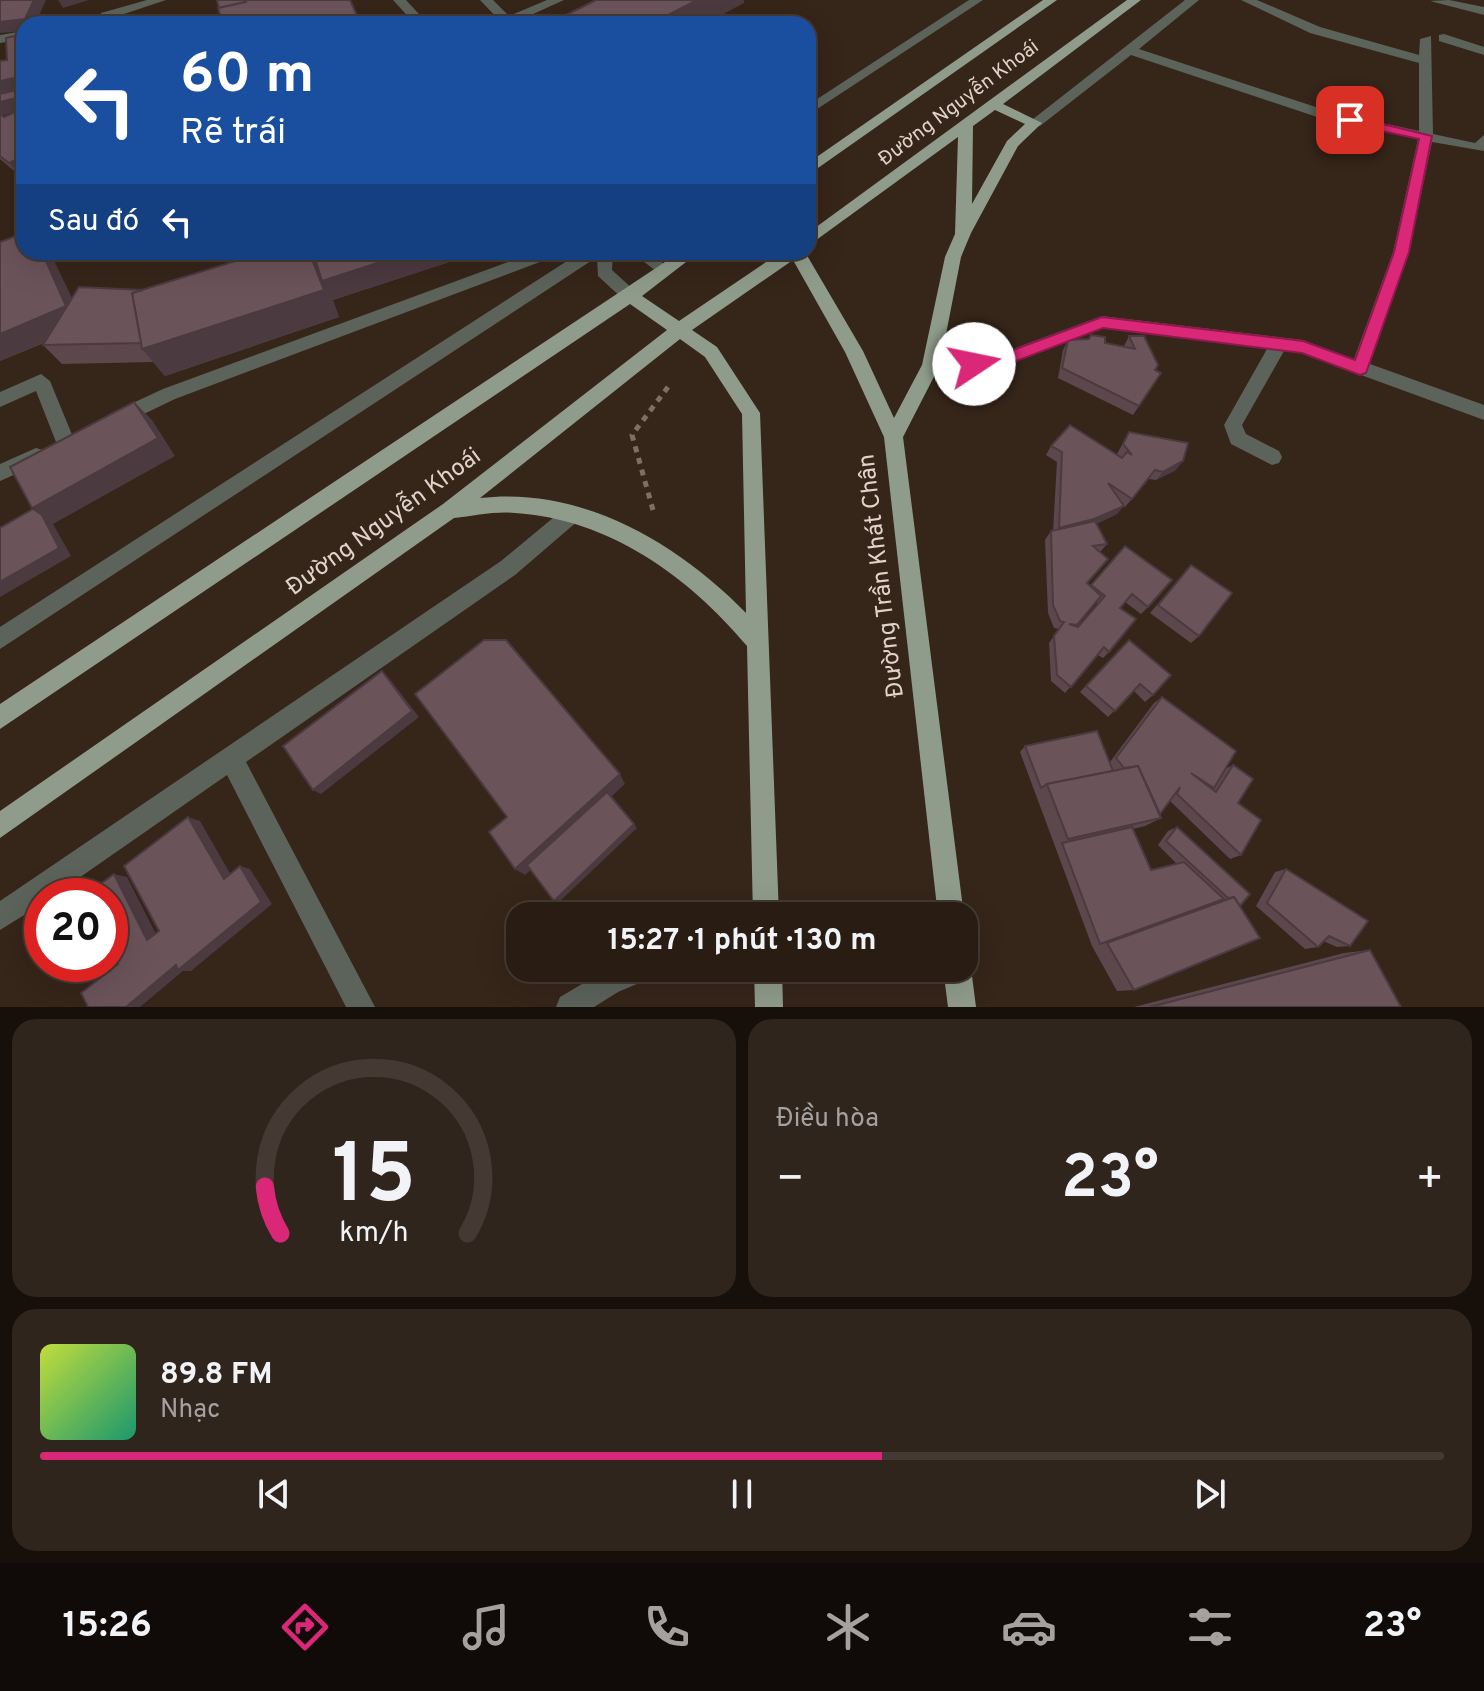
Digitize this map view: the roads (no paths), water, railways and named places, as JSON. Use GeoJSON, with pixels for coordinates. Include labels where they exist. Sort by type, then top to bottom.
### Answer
{"type":"FeatureCollection","features":[{"type":"Feature","properties":{"kind":"main road","name":"Đường Nguyễn Khoái"},"geometry":{"type":"LineString","coordinates":[[816,164],[1051,0]]}},
{"type":"Feature","properties":{"kind":"main road","name":"Đường Nguyễn Khoái"},"geometry":{"type":"LineString","coordinates":[[816,235],[1135,0]]}},
{"type":"Feature","properties":{"kind":"main road"},"geometry":{"type":"LineString","coordinates":[[893,437],[931,365],[953,257],[963,234],[1012,144],[1035,123],[994,105]]}},
{"type":"Feature","properties":{"kind":"main road"},"geometry":{"type":"LineString","coordinates":[[963,234],[966,126]]}},
{"type":"Feature","properties":{"kind":"main road","name":"Đường Nguyễn Khoái"},"geometry":{"type":"LineString","coordinates":[[0,718],[680,260]]}},
{"type":"Feature","properties":{"kind":"main road","name":"Đường Nguyễn Khoái"},"geometry":{"type":"LineString","coordinates":[[0,826],[450,510],[681,329],[783,260]]}},
{"type":"Feature","properties":{"kind":"main road","name":"Đường Trần Khát Chân"},"geometry":{"type":"LineString","coordinates":[[800,260],[854,351],[893,437],[949,902]]}},
{"type":"Feature","properties":{"kind":"main road"},"geometry":{"type":"LineString","coordinates":[[630,296],[711,352],[751,413],[766,902]]}},
{"type":"Feature","properties":{"kind":"main road"},"geometry":{"type":"LineString","coordinates":[[450,510],[513,503],[572,514],[635,536],[704,584],[759,644]]}},
{"type":"Feature","properties":{"kind":"main road"},"geometry":{"type":"LineString","coordinates":[[768,982],[769,1007]]}},
{"type":"Feature","properties":{"kind":"main road"},"geometry":{"type":"LineString","coordinates":[[959,982],[962,1007]]}},
{"type":"Feature","properties":{"kind":"street"},"geometry":{"type":"LineString","coordinates":[[118,16],[160,0]]}},
{"type":"Feature","properties":{"kind":"street"},"geometry":{"type":"LineString","coordinates":[[399,0],[414,16]]}},
{"type":"Feature","properties":{"kind":"street"},"geometry":{"type":"LineString","coordinates":[[486,0],[498,16]]}},
{"type":"Feature","properties":{"kind":"street"},"geometry":{"type":"LineString","coordinates":[[518,16],[558,0]]}},
{"type":"Feature","properties":{"kind":"street"},"geometry":{"type":"LineString","coordinates":[[816,106],[977,0]]}},
{"type":"Feature","properties":{"kind":"street"},"geometry":{"type":"LineString","coordinates":[[1035,123],[1193,0]]}},
{"type":"Feature","properties":{"kind":"street"},"geometry":{"type":"LineString","coordinates":[[1247,0],[1315,30],[1426,61]]}},
{"type":"Feature","properties":{"kind":"street"},"geometry":{"type":"LineString","coordinates":[[1436,1],[1484,11]]}},
{"type":"Feature","properties":{"kind":"street"},"geometry":{"type":"LineString","coordinates":[[1444,38],[1484,51]]}},
{"type":"Feature","properties":{"kind":"street"},"geometry":{"type":"LineString","coordinates":[[1360,368],[1401,252],[1426,136],[1426,39]]}},
{"type":"Feature","properties":{"kind":"street"},"geometry":{"type":"LineString","coordinates":[[1130,50],[1325,115],[1479,148],[1484,139]]}},
{"type":"Feature","properties":{"kind":"street"},"geometry":{"type":"LineString","coordinates":[[104,424],[169,394],[530,260]]}},
{"type":"Feature","properties":{"kind":"street"},"geometry":{"type":"LineString","coordinates":[[0,639],[581,260]]}},
{"type":"Feature","properties":{"kind":"street"},"geometry":{"type":"LineString","coordinates":[[605,260],[604,272],[630,296]]}},
{"type":"Feature","properties":{"kind":"street"},"geometry":{"type":"LineString","coordinates":[[650,260],[664,271]]}},
{"type":"Feature","properties":{"kind":"street"},"geometry":{"type":"LineString","coordinates":[[931,365],[995,363],[1102,322],[1303,347],[1484,413]]}},
{"type":"Feature","properties":{"kind":"street"},"geometry":{"type":"LineString","coordinates":[[1272,457],[1238,439],[1233,425],[1279,344]]}},
{"type":"Feature","properties":{"kind":"street"},"geometry":{"type":"LineString","coordinates":[[0,400],[41,381],[72,439],[0,473]]}},
{"type":"Feature","properties":{"kind":"street"},"geometry":{"type":"LineString","coordinates":[[0,917],[508,568],[572,514]]}},
{"type":"Feature","properties":{"kind":"street"},"geometry":{"type":"LineString","coordinates":[[231,758],[361,1007]]}},
{"type":"Feature","properties":{"kind":"street"},"geometry":{"type":"LineString","coordinates":[[570,1007],[608,982]]}}]}
